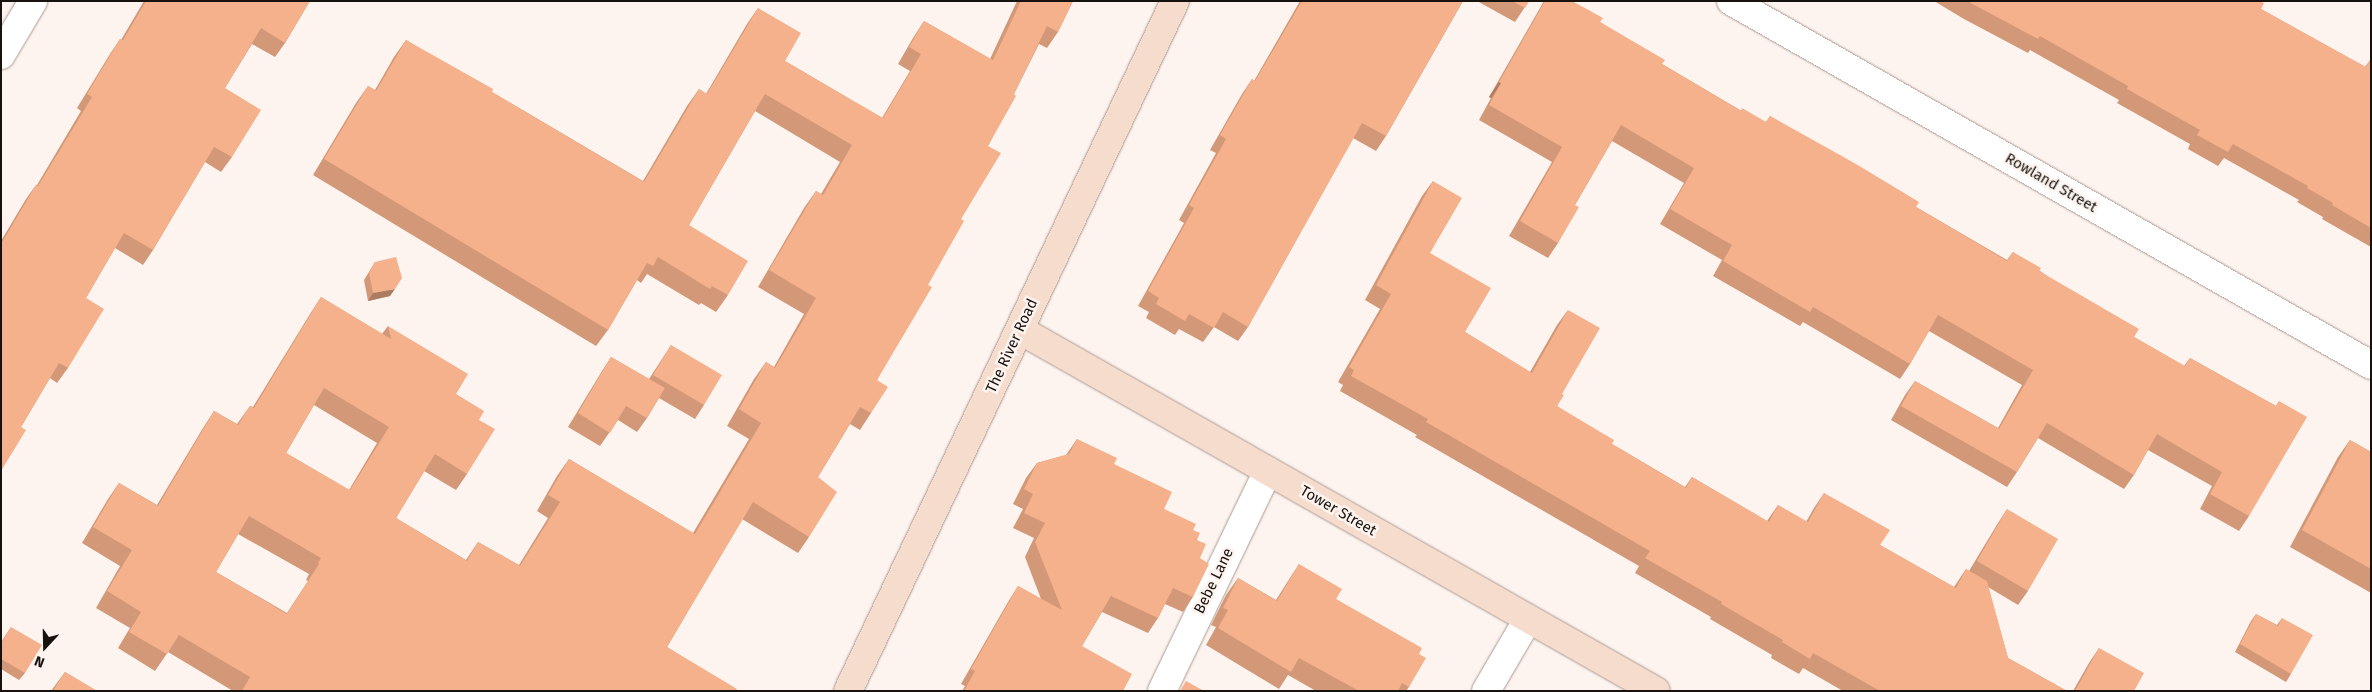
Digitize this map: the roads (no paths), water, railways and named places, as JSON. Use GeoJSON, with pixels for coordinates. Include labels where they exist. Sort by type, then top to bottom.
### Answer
{"type":"FeatureCollection","features":[{"type":"Feature","properties":{"kind":"main road","name":"The River Road"},"geometry":{"type":"LineString","coordinates":[[848,691],[1175,1]]}},
{"type":"Feature","properties":{"kind":"main road","name":"Tower Street"},"geometry":{"type":"LineString","coordinates":[[1020,330],[1656,691]]}},
{"type":"Feature","properties":{"kind":"street"},"geometry":{"type":"LineString","coordinates":[[1,55],[33,1]]}},
{"type":"Feature","properties":{"kind":"street","name":"Rowland Street"},"geometry":{"type":"LineString","coordinates":[[1731,1],[2371,365]]}},
{"type":"Feature","properties":{"kind":"street","name":"Bebe Lane"},"geometry":{"type":"LineString","coordinates":[[1162,691],[1268,471]]}},
{"type":"Feature","properties":{"kind":"street"},"geometry":{"type":"LineString","coordinates":[[1486,691],[1528,619]]}}]}
